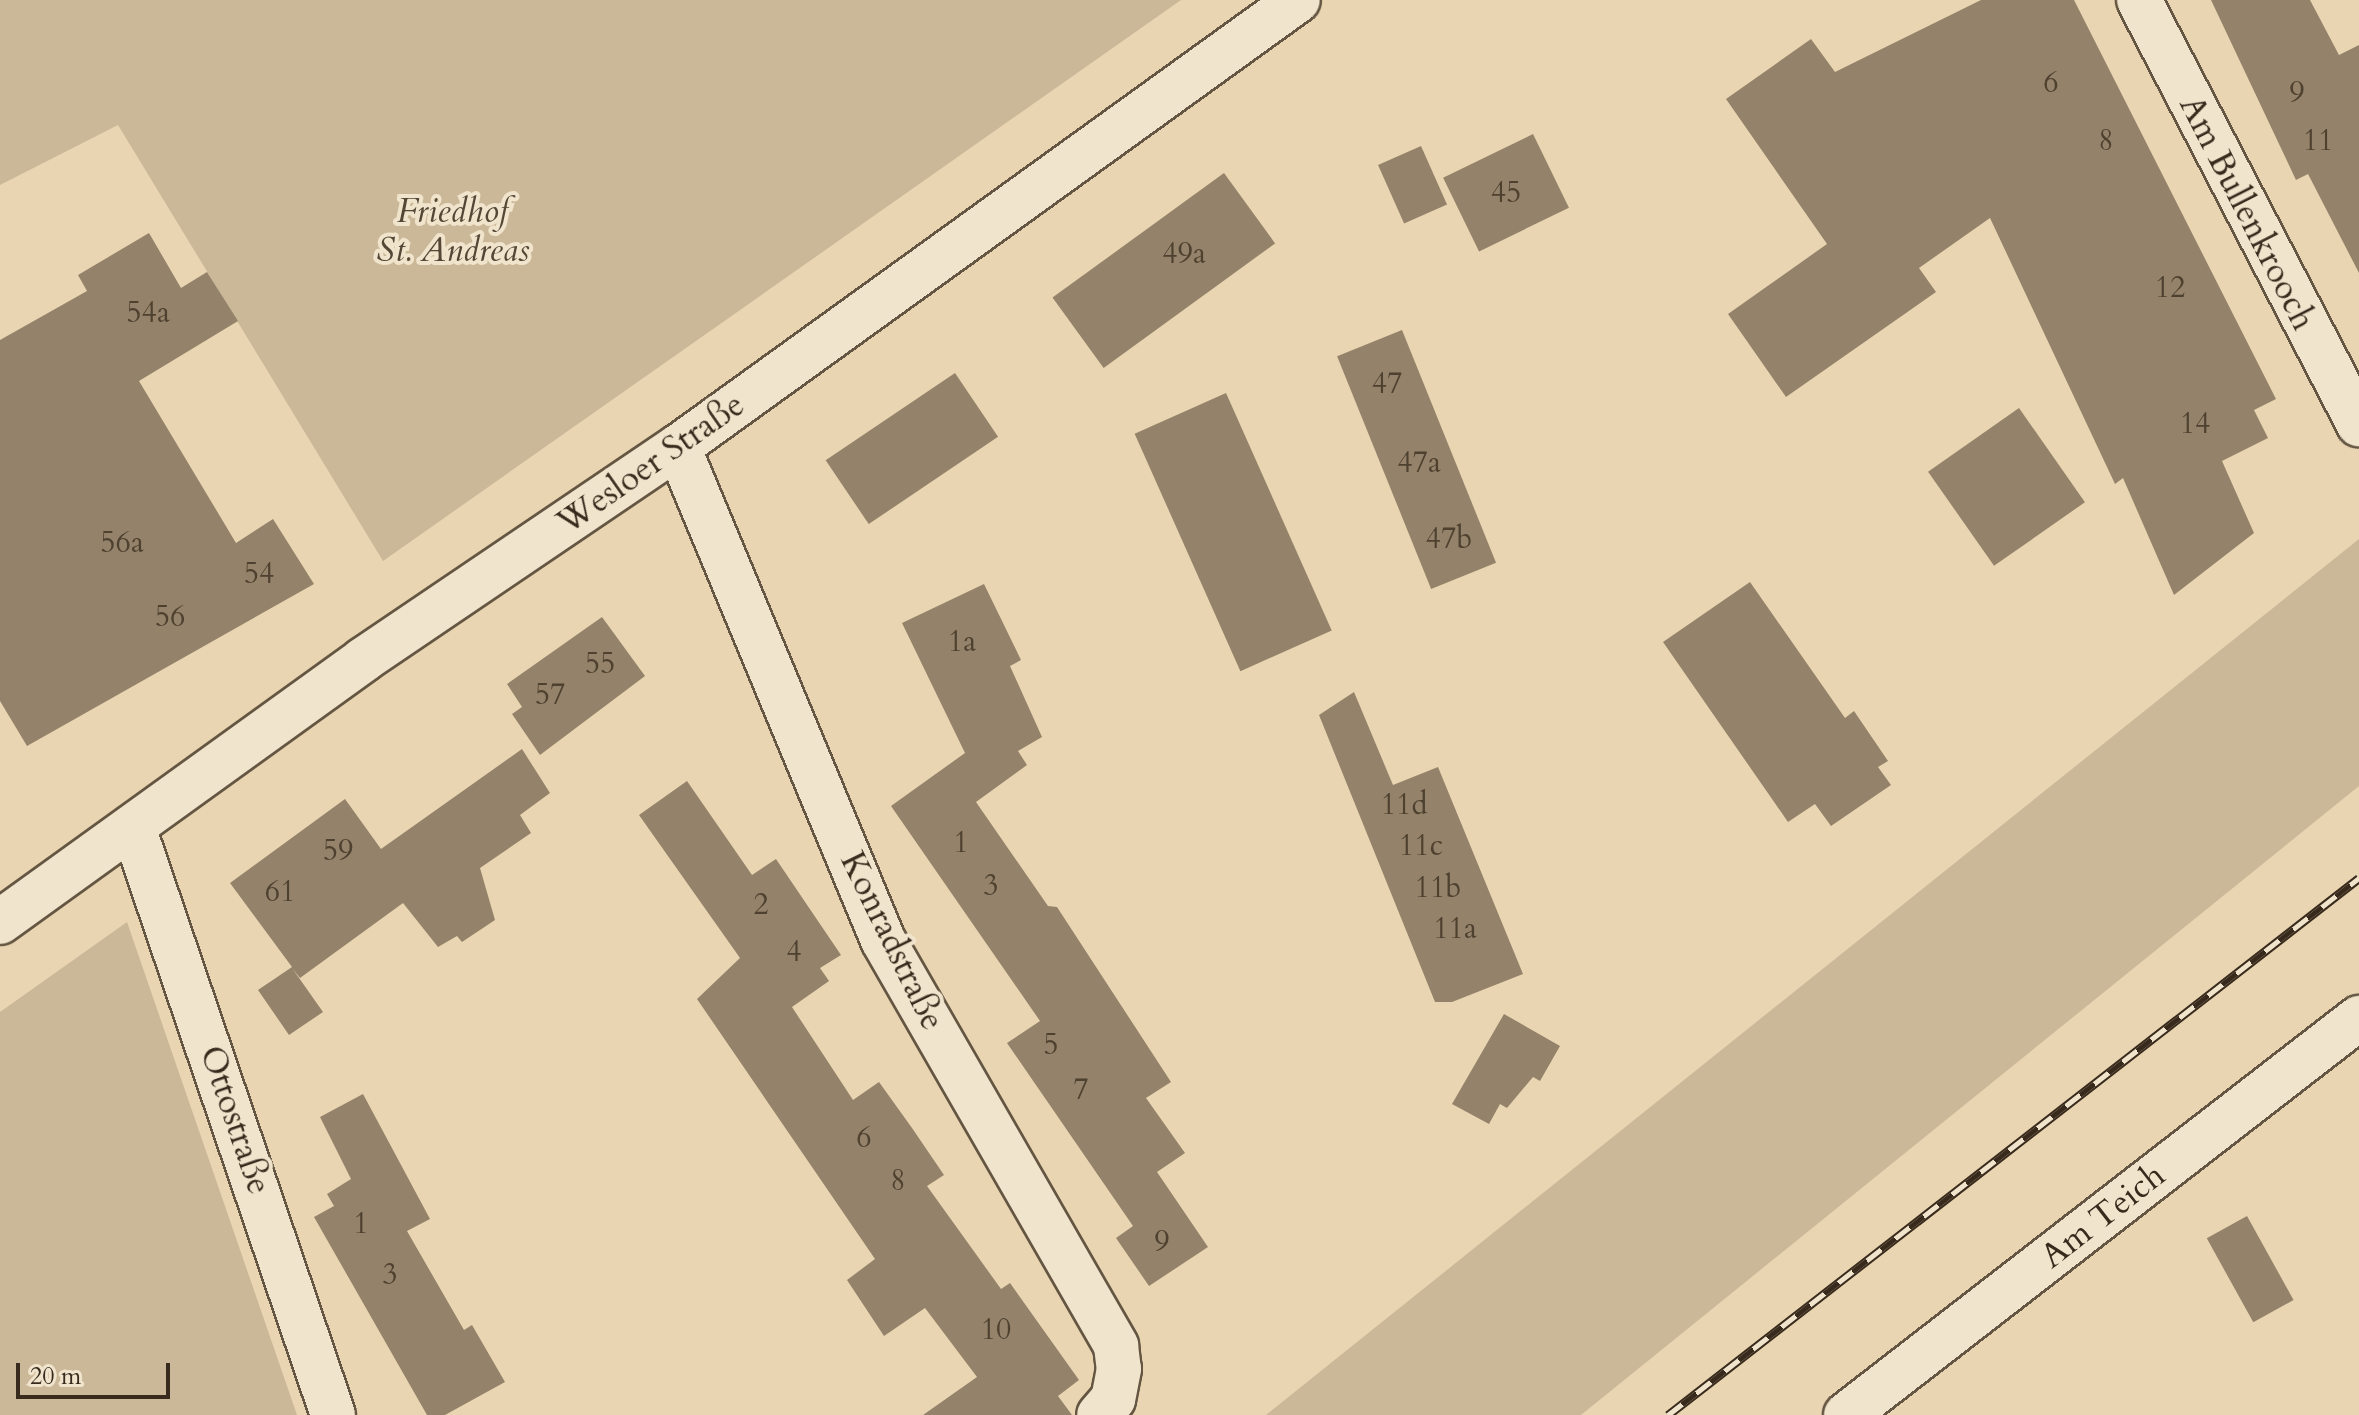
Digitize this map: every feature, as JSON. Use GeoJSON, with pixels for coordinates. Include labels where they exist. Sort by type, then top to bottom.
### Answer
{"type":"FeatureCollection","features":[{"type":"Feature","properties":{"kind":"street","name":"Wesloer Straße"},"geometry":{"type":"LineString","coordinates":[[0,922],[363,660],[678,447],[1298,0]]}},
{"type":"Feature","properties":{"kind":"street","name":"Am Bullenkrooch"},"geometry":{"type":"LineString","coordinates":[[2139,0],[2359,424]]}},
{"type":"Feature","properties":{"kind":"street","name":"Konradstraße"},"geometry":{"type":"LineString","coordinates":[[678,447],[883,940],[1116,1346],[1119,1369],[1113,1399],[1099,1415]]}},
{"type":"Feature","properties":{"kind":"street","name":"Ottostraße"},"geometry":{"type":"LineString","coordinates":[[133,827],[333,1415]]}},
{"type":"Feature","properties":{"kind":"street","name":"Am Teich"},"geometry":{"type":"LineString","coordinates":[[1846,1415],[2359,1018]]}},
{"type":"Feature","properties":{"kind":"green space","name":"Friedhof St. Andreas"},"geometry":{"type":"Polygon","coordinates":[[[0,0],[1181,0],[383,561],[118,125],[0,185],[0,0]]]}},
{"type":"Feature","properties":{"kind":"green space"},"geometry":{"type":"Polygon","coordinates":[[[2359,539],[2359,786],[1581,1415],[1266,1415],[2359,539]]]}},
{"type":"Feature","properties":{"kind":"green space"},"geometry":{"type":"Polygon","coordinates":[[[127,922],[297,1415],[0,1415],[0,1012],[127,922]]]}},
{"type":"Feature","properties":{"kind":"building"},"geometry":{"type":"Polygon","coordinates":[[[1981,0],[2074,0],[2276,399],[2254,410],[2268,438],[2222,461],[2254,533],[2174,595],[2123,478],[2115,484],[1990,218],[1919,268],[1936,292],[1786,397],[1728,314],[1827,244],[1726,99],[1811,39],[1835,72],[1981,0]]]}},
{"type":"Feature","properties":{"kind":"building"},"geometry":{"type":"Polygon","coordinates":[[[2211,0],[2310,0],[2339,55],[2359,45],[2359,273],[2308,174],[2296,180],[2211,0]]]}},
{"type":"Feature","properties":{"kind":"building"},"geometry":{"type":"Polygon","coordinates":[[[1533,134],[1569,208],[1479,252],[1443,178],[1533,134]]]}},
{"type":"Feature","properties":{"kind":"building"},"geometry":{"type":"Polygon","coordinates":[[[1421,146],[1447,204],[1404,224],[1378,165],[1421,146]]]}},
{"type":"Feature","properties":{"kind":"building"},"geometry":{"type":"Polygon","coordinates":[[[1224,173],[1275,243],[1104,368],[1052,298],[1224,173]]]}},
{"type":"Feature","properties":{"kind":"building"},"geometry":{"type":"Polygon","coordinates":[[[149,233],[181,288],[207,272],[238,321],[139,381],[236,543],[273,519],[314,584],[27,746],[0,701],[0,340],[87,291],[78,275],[149,233]]]}},
{"type":"Feature","properties":{"kind":"building"},"geometry":{"type":"Polygon","coordinates":[[[1402,330],[1496,563],[1431,589],[1337,356],[1402,330]]]}},
{"type":"Feature","properties":{"kind":"building"},"geometry":{"type":"Polygon","coordinates":[[[955,373],[998,437],[869,524],[826,460],[955,373]]]}},
{"type":"Feature","properties":{"kind":"building"},"geometry":{"type":"Polygon","coordinates":[[[1226,393],[1332,631],[1240,671],[1135,434],[1226,393]]]}},
{"type":"Feature","properties":{"kind":"building"},"geometry":{"type":"Polygon","coordinates":[[[2019,408],[2085,502],[1994,566],[1928,472],[2019,408]]]}},
{"type":"Feature","properties":{"kind":"building"},"geometry":{"type":"Polygon","coordinates":[[[1750,582],[1845,718],[1854,711],[1888,761],[1878,767],[1891,785],[1831,826],[1815,804],[1788,822],[1663,642],[1750,582]]]}},
{"type":"Feature","properties":{"kind":"building"},"geometry":{"type":"Polygon","coordinates":[[[984,584],[1021,660],[1010,666],[1042,737],[1018,751],[1027,765],[976,802],[1048,906],[1057,907],[1171,1082],[1146,1098],[1185,1153],[1157,1172],[1208,1247],[1149,1286],[1116,1238],[1133,1226],[1007,1043],[1040,1021],[891,806],[965,753],[902,623],[984,584]]]}},
{"type":"Feature","properties":{"kind":"building"},"geometry":{"type":"Polygon","coordinates":[[[602,617],[645,676],[540,755],[512,714],[522,707],[507,684],[602,617]]]}},
{"type":"Feature","properties":{"kind":"building"},"geometry":{"type":"Polygon","coordinates":[[[1354,692],[1393,785],[1438,767],[1523,974],[1452,1002],[1435,1002],[1319,715],[1354,692]]]}},
{"type":"Feature","properties":{"kind":"building"},"geometry":{"type":"Polygon","coordinates":[[[522,749],[550,793],[520,815],[531,833],[480,868],[495,920],[462,942],[457,936],[438,947],[403,903],[300,978],[292,968],[323,1012],[289,1035],[258,990],[292,967],[230,883],[345,799],[381,849],[522,749]]]}},
{"type":"Feature","properties":{"kind":"building"},"geometry":{"type":"Polygon","coordinates":[[[687,781],[752,875],[776,859],[841,955],[820,968],[829,981],[792,1007],[853,1100],[879,1082],[912,1128],[944,1175],[927,1186],[1001,1289],[1010,1283],[1079,1380],[1058,1396],[1072,1415],[923,1415],[977,1377],[925,1308],[884,1336],[847,1280],[875,1259],[697,999],[740,958],[639,815],[687,781]]]}},
{"type":"Feature","properties":{"kind":"building"},"geometry":{"type":"Polygon","coordinates":[[[1504,1014],[1560,1046],[1540,1081],[1533,1077],[1507,1108],[1500,1104],[1489,1124],[1452,1104],[1504,1014]]]}},
{"type":"Feature","properties":{"kind":"building"},"geometry":{"type":"Polygon","coordinates":[[[363,1094],[430,1219],[407,1231],[464,1330],[472,1325],[505,1382],[445,1415],[427,1415],[314,1217],[334,1206],[327,1194],[351,1179],[320,1117],[363,1094]]]}},
{"type":"Feature","properties":{"kind":"building"},"geometry":{"type":"Polygon","coordinates":[[[2247,1216],[2294,1300],[2253,1322],[2207,1238],[2247,1216]]]}},
{"type":"Feature","properties":{"kind":"railway"},"geometry":{"type":"LineString","coordinates":[[1668,1415],[2359,878]]}}]}
